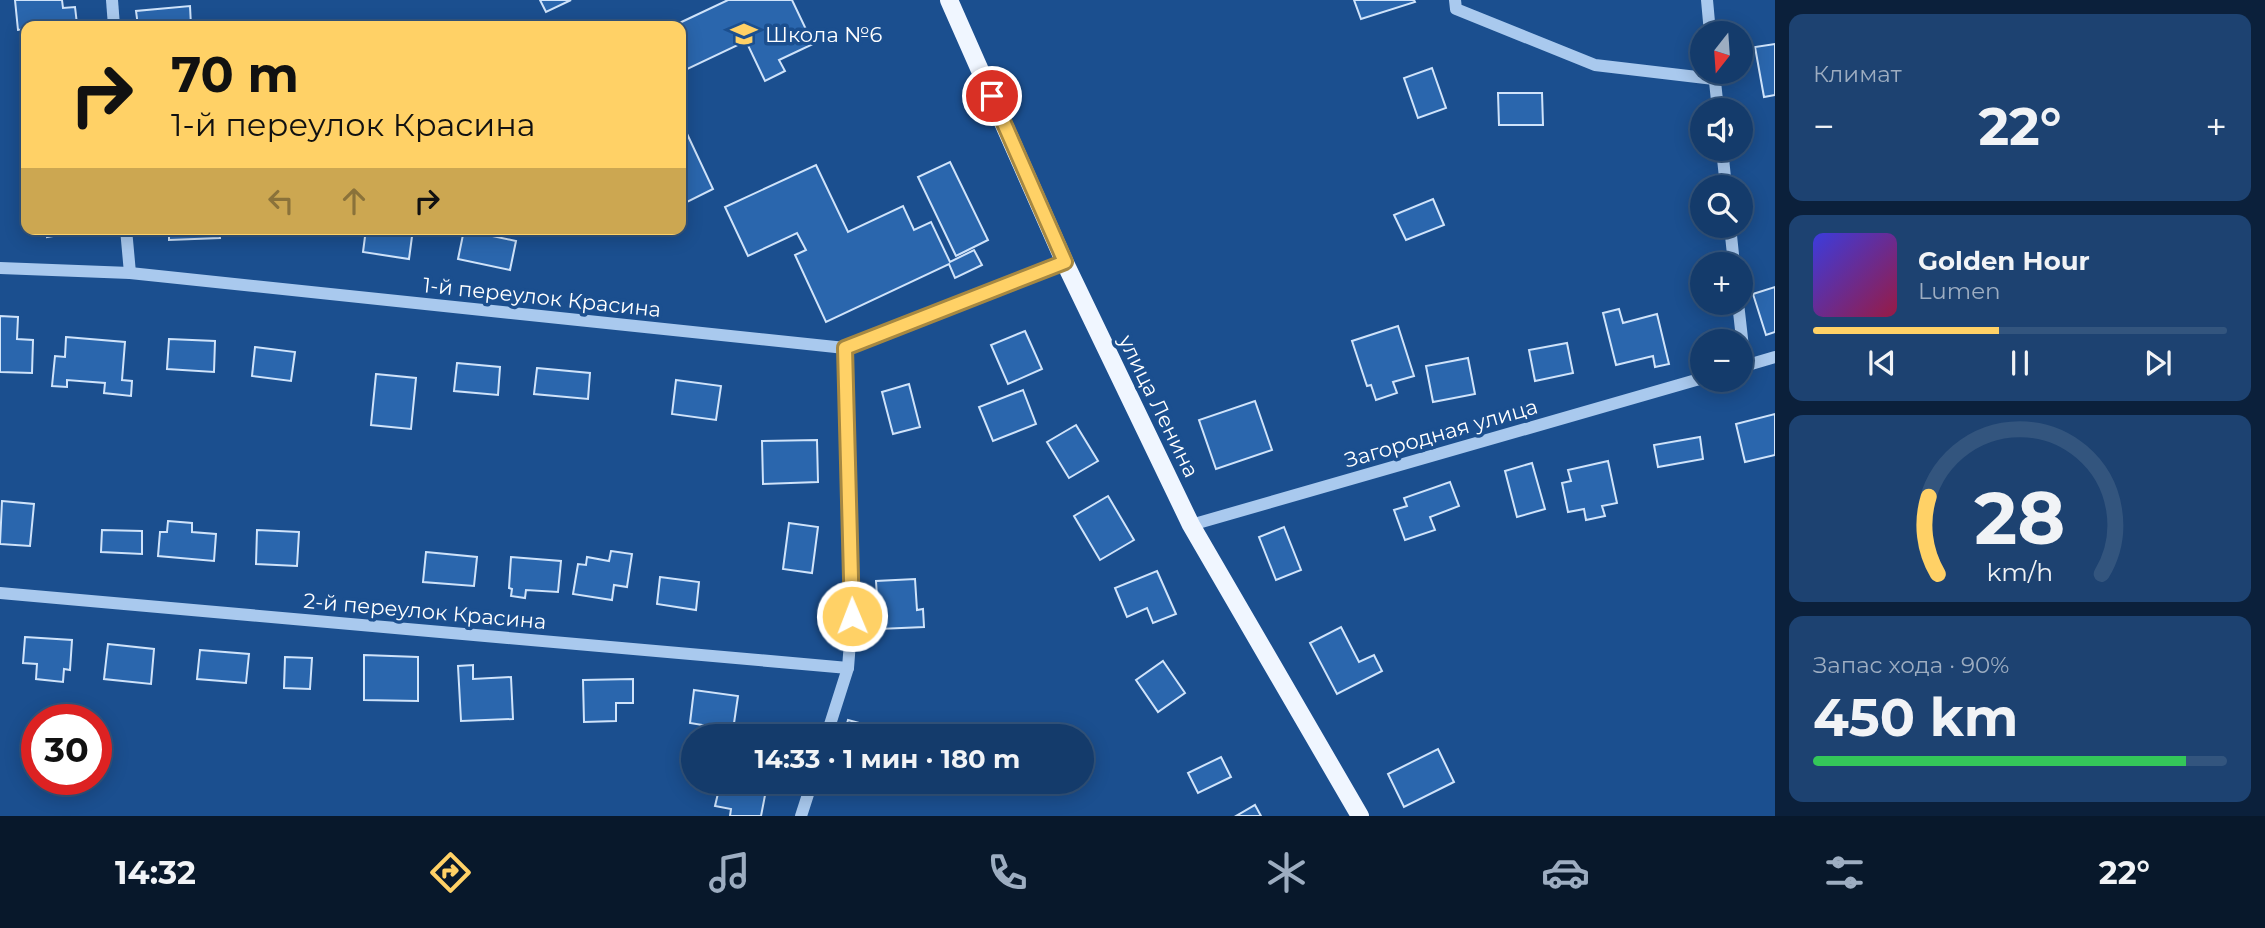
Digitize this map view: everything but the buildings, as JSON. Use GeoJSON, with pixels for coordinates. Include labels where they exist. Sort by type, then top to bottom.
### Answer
{"type":"FeatureCollection","features":[{"type":"Feature","properties":{"kind":"main road","name":"улица Ленина"},"geometry":{"type":"LineString","coordinates":[[949,0],[1065,262],[1191,525],[1360,816]]}},
{"type":"Feature","properties":{"kind":"street"},"geometry":{"type":"LineString","coordinates":[[112,0],[114,21]]}},
{"type":"Feature","properties":{"kind":"street"},"geometry":{"type":"LineString","coordinates":[[1455,0],[1456,9],[1595,65],[1690,73]]}},
{"type":"Feature","properties":{"kind":"street"},"geometry":{"type":"LineString","coordinates":[[1707,0],[1709,21]]}},
{"type":"Feature","properties":{"kind":"street"},"geometry":{"type":"LineString","coordinates":[[127,235],[130,273]]}},
{"type":"Feature","properties":{"kind":"street","name":"1-й переулок Красина"},"geometry":{"type":"LineString","coordinates":[[0,268],[130,273],[845,348],[1065,262]]}},
{"type":"Feature","properties":{"kind":"street"},"geometry":{"type":"LineString","coordinates":[[830,724],[848,667],[852,616],[845,348]]}},
{"type":"Feature","properties":{"kind":"street"},"geometry":{"type":"LineString","coordinates":[[1753,364],[1775,358]]}},
{"type":"Feature","properties":{"kind":"street","name":"Загородная улица"},"geometry":{"type":"LineString","coordinates":[[1191,525],[1690,382]]}},
{"type":"Feature","properties":{"kind":"street","name":"2-й переулок Красина"},"geometry":{"type":"LineString","coordinates":[[0,593],[848,667]]}},
{"type":"Feature","properties":{"kind":"street"},"geometry":{"type":"LineString","coordinates":[[800,816],[808,794]]}},
{"type":"Feature","properties":{"kind":"place","name":"Школа №6"},"geometry":{"type":"Point","coordinates":[744,34]}},
{"type":"Feature","properties":{"kind":"route"},"geometry":{"type":"LineString","coordinates":[[852,616],[845,348],[1065,262],[992,96]]}}]}
